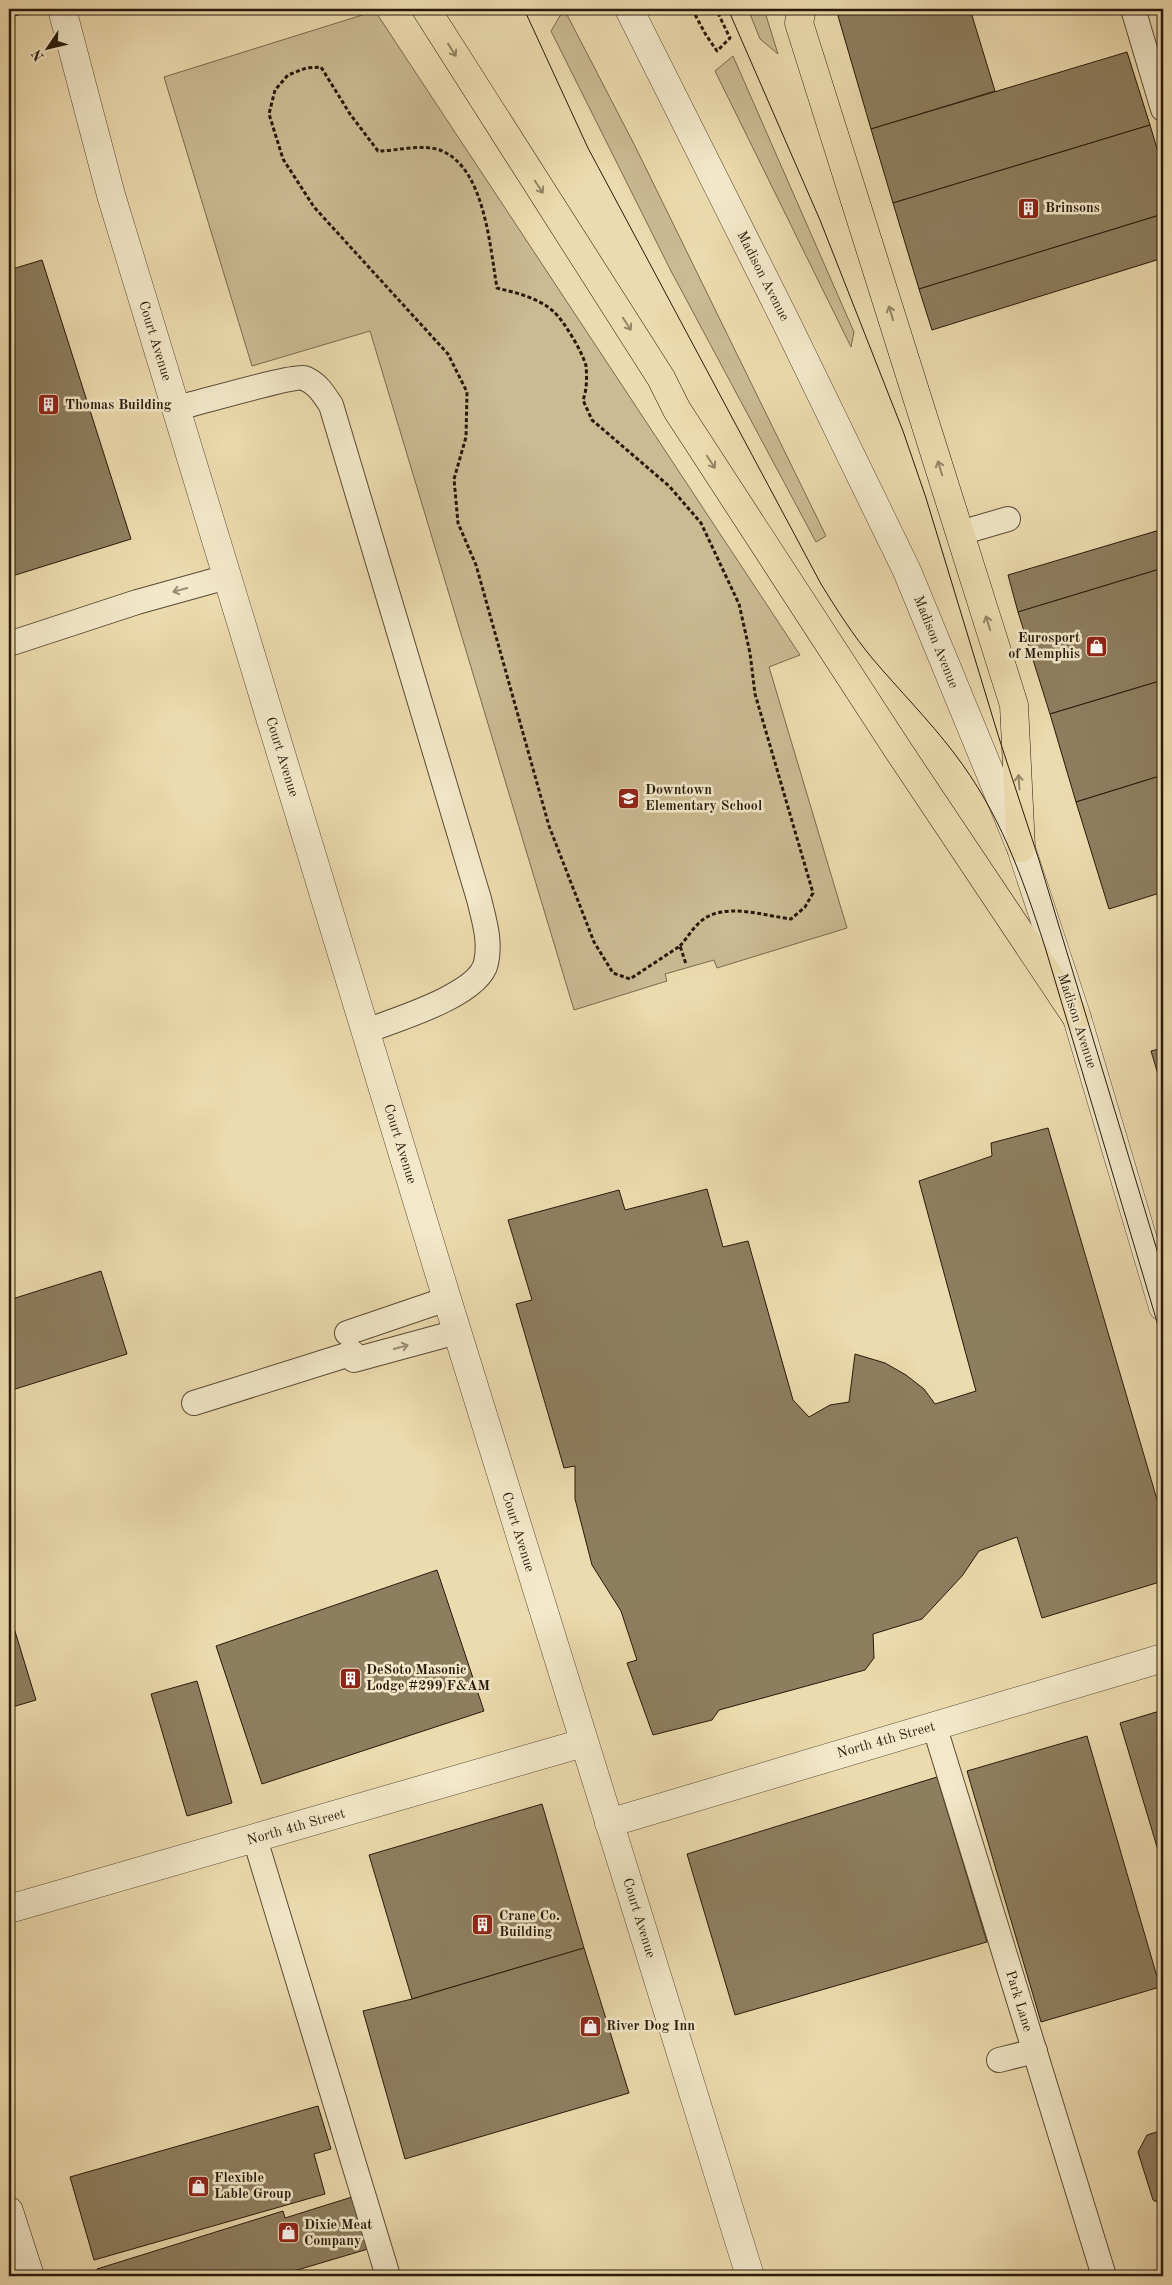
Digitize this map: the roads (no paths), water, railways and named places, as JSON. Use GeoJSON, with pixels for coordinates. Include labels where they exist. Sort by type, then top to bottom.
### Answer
{"type":"FeatureCollection","features":[{"type":"Feature","properties":{"kind":"main road"},"geometry":{"type":"LineString","coordinates":[[426,9],[662,378],[683,418],[898,750],[1077,1018]]}},
{"type":"Feature","properties":{"kind":"main road"},"geometry":{"type":"LineString","coordinates":[[802,9],[799,22],[1014,705],[1021,848]]}},
{"type":"Feature","properties":{"kind":"street","name":"Court Avenue"},"geometry":{"type":"LineString","coordinates":[[62,9],[111,196],[366,1031],[446,1300],[750,2276]]}},
{"type":"Feature","properties":{"kind":"street","name":"Madison Avenue"},"geometry":{"type":"LineString","coordinates":[[634,19],[782,313],[907,571],[1021,848],[1077,1018],[1163,1307]]}},
{"type":"Feature","properties":{"kind":"street","name":"North 4th Street"},"geometry":{"type":"LineString","coordinates":[[609,1823],[1163,1658]]}},
{"type":"Feature","properties":{"kind":"street","name":"North 4th Street"},"geometry":{"type":"LineString","coordinates":[[9,1908],[255,1840],[583,1744]]}},
{"type":"Feature","properties":{"kind":"street"},"geometry":{"type":"LineString","coordinates":[[9,2211],[30,2276]]}},
{"type":"Feature","properties":{"kind":"lane"},"geometry":{"type":"LineString","coordinates":[[1133,9],[1163,109]]}},
{"type":"Feature","properties":{"kind":"lane"},"geometry":{"type":"LineString","coordinates":[[176,408],[282,380],[302,378],[319,387],[331,404],[479,898],[488,937],[486,964],[471,984],[442,1002],[366,1031]]}},
{"type":"Feature","properties":{"kind":"lane"},"geometry":{"type":"LineString","coordinates":[[960,532],[1008,519]]}},
{"type":"Feature","properties":{"kind":"lane"},"geometry":{"type":"LineString","coordinates":[[12,643],[137,602],[227,577]]}},
{"type":"Feature","properties":{"kind":"lane"},"geometry":{"type":"LineString","coordinates":[[194,1403],[351,1349],[446,1300]]}},
{"type":"Feature","properties":{"kind":"lane"},"geometry":{"type":"LineString","coordinates":[[351,1349],[457,1332]]}},
{"type":"Feature","properties":{"kind":"lane","name":"Park Lane"},"geometry":{"type":"LineString","coordinates":[[934,1726],[1104,2276]]}},
{"type":"Feature","properties":{"kind":"lane"},"geometry":{"type":"LineString","coordinates":[[255,1840],[388,2276]]}},
{"type":"Feature","properties":{"kind":"lane"},"geometry":{"type":"LineString","coordinates":[[999,2060],[1035,2051]]}},
{"type":"Feature","properties":{"kind":"tram line"},"geometry":{"type":"LineString","coordinates":[[524,9],[588,148],[821,584],[865,649],[954,753],[997,822],[1028,895],[1045,947],[1163,1342]]}},
{"type":"Feature","properties":{"kind":"tram line"},"geometry":{"type":"LineString","coordinates":[[728,9],[820,220],[903,431],[926,498],[999,738],[1039,860],[1163,1270]]}},
{"type":"Feature","properties":{"kind":"place","name":"Brinsons"},"geometry":{"type":"Point","coordinates":[1029,208]}},
{"type":"Feature","properties":{"kind":"place","name":"Thomas Building"},"geometry":{"type":"Point","coordinates":[49,405]}},
{"type":"Feature","properties":{"kind":"place","name":"Eurosport of Memphis"},"geometry":{"type":"Point","coordinates":[1096,646]}},
{"type":"Feature","properties":{"kind":"place","name":"Downtown Elementary School"},"geometry":{"type":"Point","coordinates":[629,798]}},
{"type":"Feature","properties":{"kind":"place","name":"DeSoto Masonic Lodge #299 F&AM"},"geometry":{"type":"Point","coordinates":[350,1678]}},
{"type":"Feature","properties":{"kind":"place","name":"Crane Co. Building"},"geometry":{"type":"Point","coordinates":[483,1924]}},
{"type":"Feature","properties":{"kind":"place","name":"River Dog Inn"},"geometry":{"type":"Point","coordinates":[590,2026]}},
{"type":"Feature","properties":{"kind":"place","name":"Flexible Lable Group"},"geometry":{"type":"Point","coordinates":[198,2186]}},
{"type":"Feature","properties":{"kind":"place","name":"Dixie Meat Company"},"geometry":{"type":"Point","coordinates":[288,2233]}}]}
